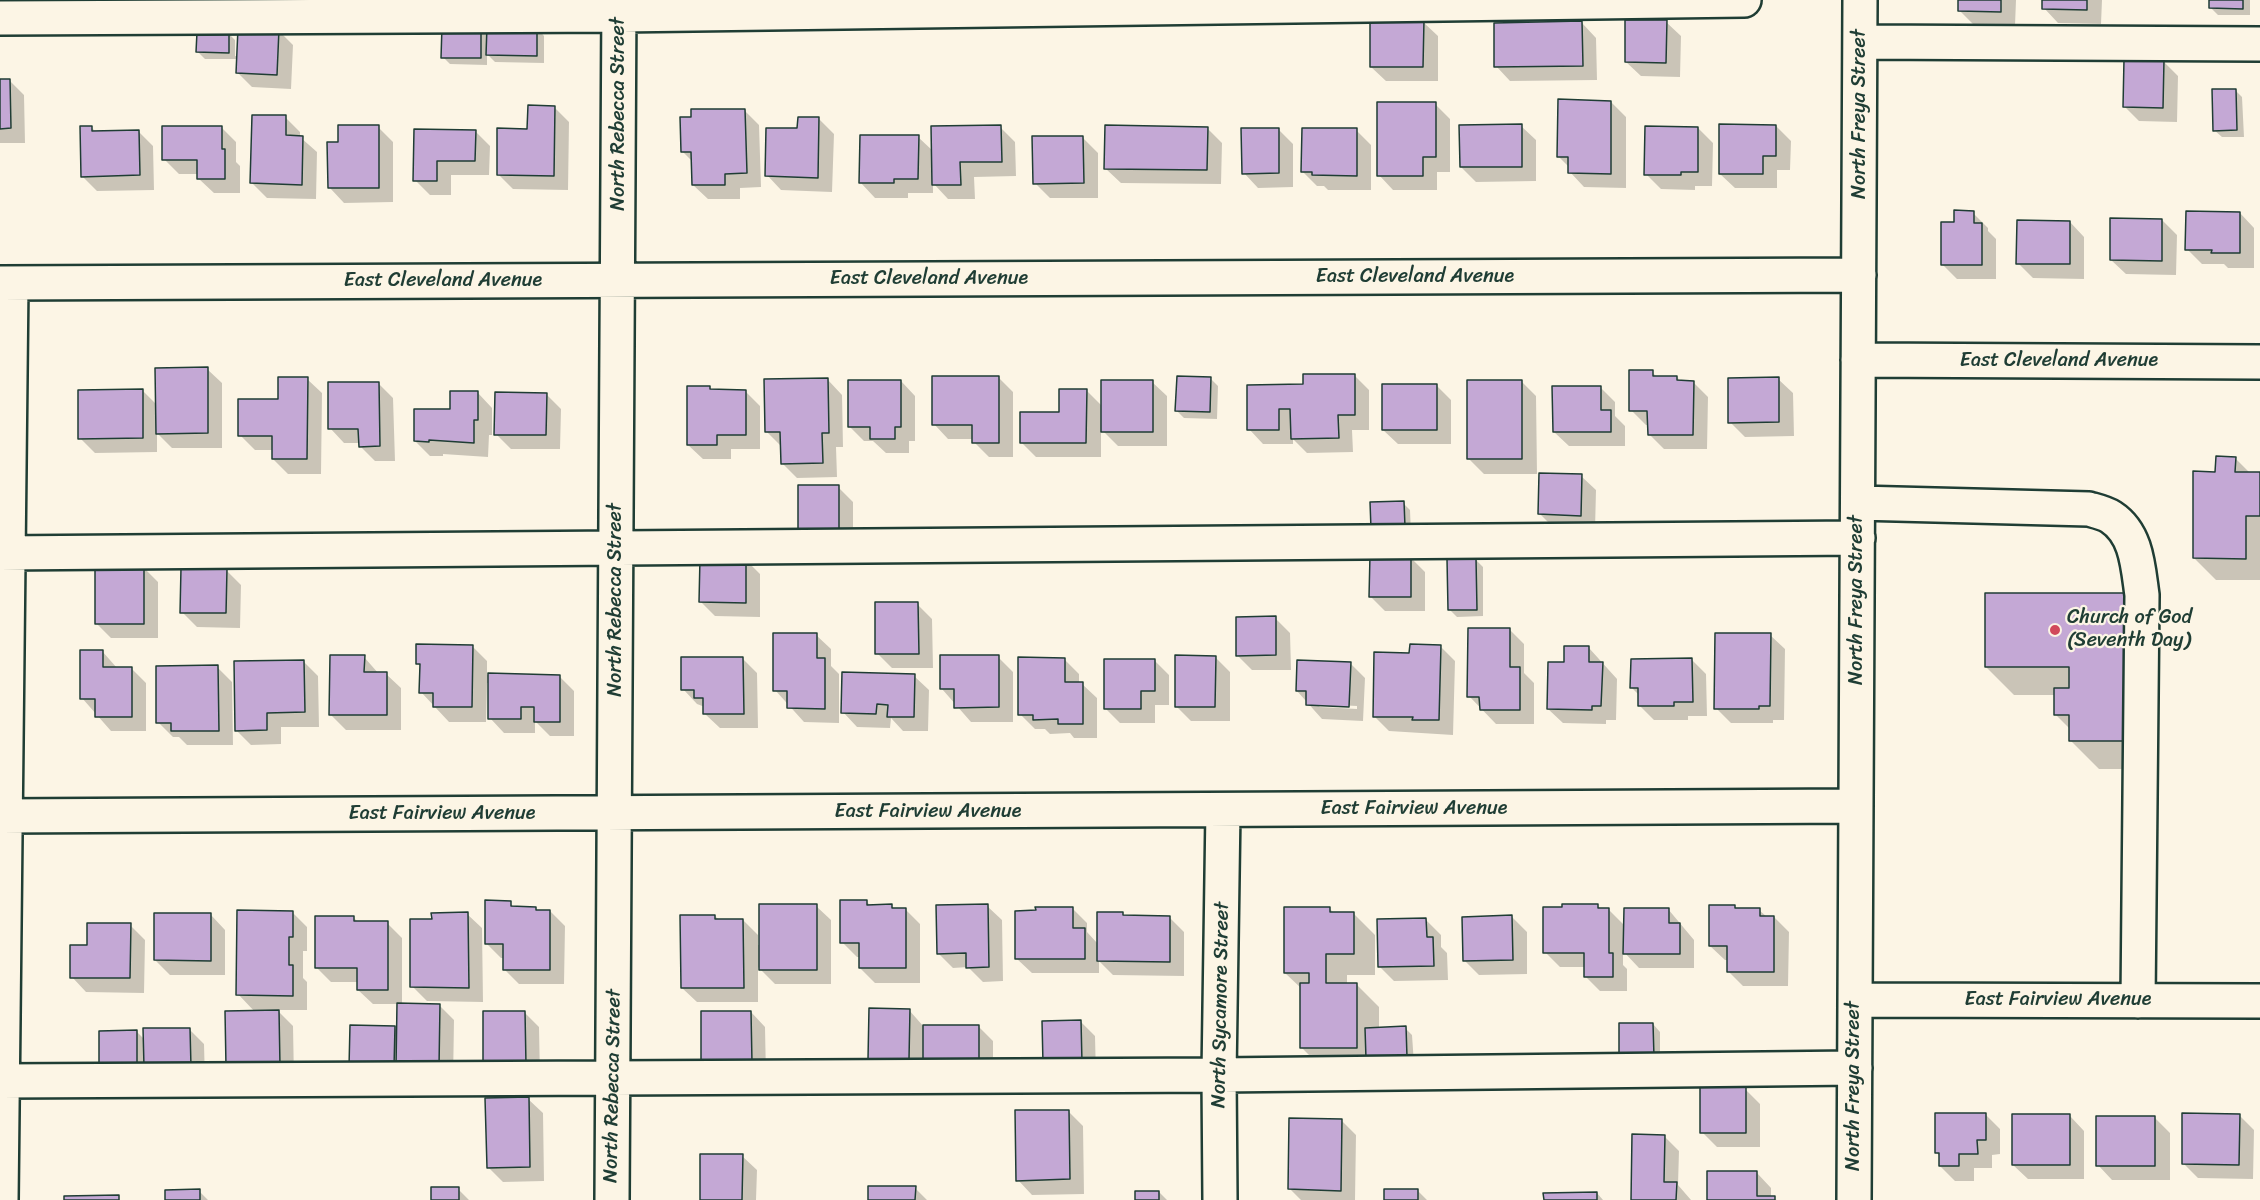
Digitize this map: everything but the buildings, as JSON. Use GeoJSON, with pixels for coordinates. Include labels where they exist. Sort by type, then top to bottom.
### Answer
{"type":"FeatureCollection","features":[{"type":"Feature","properties":{"kind":"street"},"geometry":{"type":"LineString","coordinates":[[0,18],[619,7],[1744,0]]}},
{"type":"Feature","properties":{"kind":"street","name":"North Freya Street"},"geometry":{"type":"LineString","coordinates":[[1854,1200],[1860,0]]}},
{"type":"Feature","properties":{"kind":"street","name":"North Rebecca Street"},"geometry":{"type":"LineString","coordinates":[[612,1200],[619,7]]}},
{"type":"Feature","properties":{"kind":"street"},"geometry":{"type":"LineString","coordinates":[[1860,42],[2260,44]]}},
{"type":"Feature","properties":{"kind":"street","name":"East Cleveland Avenue"},"geometry":{"type":"LineString","coordinates":[[6,283],[1859,275]]}},
{"type":"Feature","properties":{"kind":"street"},"geometry":{"type":"LineString","coordinates":[[1,1200],[6,283]]}},
{"type":"Feature","properties":{"kind":"street","name":"East Cleveland Avenue"},"geometry":{"type":"LineString","coordinates":[[1858,360],[2260,362]]}},
{"type":"Feature","properties":{"kind":"street"},"geometry":{"type":"LineString","coordinates":[[1857,503],[2089,509],[2111,517],[2127,532],[2136,554],[2142,595],[2138,1001]]}},
{"type":"Feature","properties":{"kind":"street"},"geometry":{"type":"LineString","coordinates":[[4,553],[1857,538]]}},
{"type":"Feature","properties":{"kind":"street","name":"East Fairview Avenue"},"geometry":{"type":"LineString","coordinates":[[3,816],[1856,806]]}},
{"type":"Feature","properties":{"kind":"street","name":"North Sycamore Street"},"geometry":{"type":"LineString","coordinates":[[1220,1200],[1219,1075],[1223,810]]}},
{"type":"Feature","properties":{"kind":"street","name":"East Fairview Avenue"},"geometry":{"type":"LineString","coordinates":[[1855,1000],[2260,1001]]}},
{"type":"Feature","properties":{"kind":"street"},"geometry":{"type":"LineString","coordinates":[[1,1081],[1219,1075],[1855,1068]]}},
{"type":"Feature","properties":{"kind":"place","name":"Church of God (Seventh Day)"},"geometry":{"type":"Point","coordinates":[2055,630]}}]}
